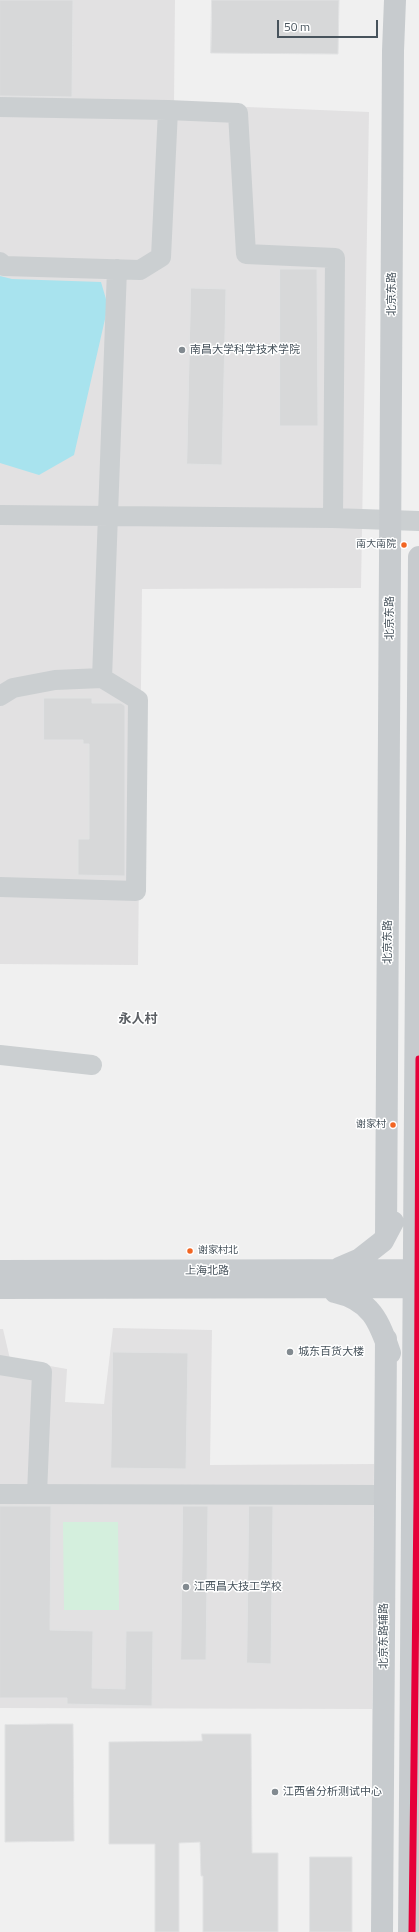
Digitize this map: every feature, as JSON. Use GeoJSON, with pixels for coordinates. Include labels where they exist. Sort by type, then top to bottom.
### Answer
{"type":"FeatureCollection","features":[{"type":"Feature","properties":{"kind":"main road","name":"北京东路"},"geometry":{"type":"LineString","coordinates":[[386,1235],[393,51],[395,0]]}},
{"type":"Feature","properties":{"kind":"main road"},"geometry":{"type":"LineString","coordinates":[[409,1932],[412,1422],[416,1279],[415,1165],[419,557]]}},
{"type":"Feature","properties":{"kind":"main road"},"geometry":{"type":"LineString","coordinates":[[333,1270],[360,1259],[383,1241],[394,1220],[415,1165]]}},
{"type":"Feature","properties":{"kind":"main road","name":"上海北路"},"geometry":{"type":"LineString","coordinates":[[0,1271],[333,1270],[416,1279]]}},
{"type":"Feature","properties":{"kind":"main road","name":"上海北路"},"geometry":{"type":"LineString","coordinates":[[0,1288],[314,1288],[416,1279]]}},
{"type":"Feature","properties":{"kind":"main road"},"geometry":{"type":"LineString","coordinates":[[314,1288],[350,1296],[366,1306],[374,1315],[386,1339],[412,1422]]}},
{"type":"Feature","properties":{"kind":"main road","name":"北京东路辅路"},"geometry":{"type":"LineString","coordinates":[[382,1932],[386,1339]]}},
{"type":"Feature","properties":{"kind":"lane"},"geometry":{"type":"LineString","coordinates":[[0,107],[168,110],[238,113],[246,254],[335,258],[333,518]]}},
{"type":"Feature","properties":{"kind":"lane"},"geometry":{"type":"LineString","coordinates":[[0,262],[4,266],[140,270],[161,256],[168,110]]}},
{"type":"Feature","properties":{"kind":"lane"},"geometry":{"type":"LineString","coordinates":[[102,678],[117,269]]}},
{"type":"Feature","properties":{"kind":"lane"},"geometry":{"type":"LineString","coordinates":[[0,515],[333,518],[419,521]]}},
{"type":"Feature","properties":{"kind":"lane"},"geometry":{"type":"LineString","coordinates":[[0,696],[12,688],[55,680],[102,678],[138,700],[136,891],[0,887]]}},
{"type":"Feature","properties":{"kind":"lane"},"geometry":{"type":"LineString","coordinates":[[0,1055],[92,1065]]}},
{"type":"Feature","properties":{"kind":"lane"},"geometry":{"type":"LineString","coordinates":[[0,1365],[42,1372],[37,1494]]}},
{"type":"Feature","properties":{"kind":"lane"},"geometry":{"type":"LineString","coordinates":[[0,1494],[385,1495]]}},
{"type":"Feature","properties":{"kind":"shaded area","name":"南昌大学科学技术学院"},"geometry":{"type":"Polygon","coordinates":[[[0,0],[175,0],[174,104],[369,112],[361,588],[142,589],[138,965],[0,964],[0,0]]]}},
{"type":"Feature","properties":{"kind":"shaded area","name":"江西昌大技工学校"},"geometry":{"type":"Polygon","coordinates":[[[113,1328],[212,1330],[210,1465],[374,1464],[372,1709],[0,1708],[0,1329],[3,1329],[10,1359],[67,1369],[65,1402],[104,1404],[113,1328]]]}},
{"type":"Feature","properties":{"kind":"green space"},"geometry":{"type":"Polygon","coordinates":[[[63,1522],[118,1522],[119,1610],[64,1610],[63,1522]]]}},
{"type":"Feature","properties":{"kind":"water"},"geometry":{"type":"Polygon","coordinates":[[[0,276],[12,279],[101,282],[108,306],[74,455],[39,475],[0,463],[0,276]]]}},
{"type":"Feature","properties":{"kind":"building"},"geometry":{"type":"Polygon","coordinates":[[[0,0],[73,0],[72,97],[0,96],[0,0]]]}},
{"type":"Feature","properties":{"kind":"building"},"geometry":{"type":"Polygon","coordinates":[[[212,0],[339,0],[338,54],[211,53],[212,0]]]}},
{"type":"Feature","properties":{"kind":"building"},"geometry":{"type":"Polygon","coordinates":[[[280,269],[317,269],[318,426],[280,426],[280,269]]]}},
{"type":"Feature","properties":{"kind":"building"},"geometry":{"type":"Polygon","coordinates":[[[191,288],[226,289],[222,465],[187,464],[191,288]]]}},
{"type":"Feature","properties":{"kind":"building"},"geometry":{"type":"Polygon","coordinates":[[[44,698],[92,698],[92,703],[121,703],[125,706],[125,876],[78,875],[78,839],[89,839],[89,744],[83,744],[83,740],[44,740],[44,698]]]}},
{"type":"Feature","properties":{"kind":"building"},"geometry":{"type":"Polygon","coordinates":[[[113,1352],[188,1353],[186,1469],[111,1468],[113,1352]]]}},
{"type":"Feature","properties":{"kind":"building"},"geometry":{"type":"Polygon","coordinates":[[[0,1506],[51,1506],[50,1630],[93,1631],[92,1688],[125,1689],[126,1631],[153,1631],[152,1706],[67,1704],[67,1698],[0,1698],[0,1506]]]}},
{"type":"Feature","properties":{"kind":"building"},"geometry":{"type":"Polygon","coordinates":[[[183,1506],[208,1506],[206,1660],[181,1660],[183,1506]]]}},
{"type":"Feature","properties":{"kind":"building"},"geometry":{"type":"Polygon","coordinates":[[[249,1506],[273,1506],[271,1664],[247,1663],[249,1506]]]}},
{"type":"Feature","properties":{"kind":"building"},"geometry":{"type":"Polygon","coordinates":[[[73,1724],[74,1841],[5,1842],[5,1725],[73,1724]]]}},
{"type":"Feature","properties":{"kind":"building"},"geometry":{"type":"Polygon","coordinates":[[[202,1734],[251,1734],[252,1853],[278,1853],[278,1932],[203,1932],[203,1876],[201,1876],[200,1842],[179,1843],[179,1932],[155,1932],[155,1844],[109,1844],[109,1742],[202,1741],[202,1734]]]}},
{"type":"Feature","properties":{"kind":"building"},"geometry":{"type":"Polygon","coordinates":[[[310,1857],[352,1857],[352,1932],[310,1932],[310,1857]]]}},
{"type":"Feature","properties":{"kind":"transit line"},"geometry":{"type":"LineString","coordinates":[[412,1932],[417,1502],[419,1059]]}},
{"type":"Feature","properties":{"kind":"place","name":"南昌大学科学技术学院"},"geometry":{"type":"Point","coordinates":[182,350]}},
{"type":"Feature","properties":{"kind":"place","name":"南大南院"},"geometry":{"type":"Point","coordinates":[404,545]}},
{"type":"Feature","properties":{"kind":"place","name":"谢家村"},"geometry":{"type":"Point","coordinates":[393,1125]}},
{"type":"Feature","properties":{"kind":"place","name":"谢家村北"},"geometry":{"type":"Point","coordinates":[190,1251]}},
{"type":"Feature","properties":{"kind":"place","name":"城东百货大楼"},"geometry":{"type":"Point","coordinates":[290,1352]}},
{"type":"Feature","properties":{"kind":"place","name":"江西昌大技工学校"},"geometry":{"type":"Point","coordinates":[186,1587]}},
{"type":"Feature","properties":{"kind":"place","name":"江西省分析测试中心"},"geometry":{"type":"Point","coordinates":[275,1792]}},
{"type":"Feature","properties":{"kind":"district","name":"永人村"},"geometry":{"type":"Point","coordinates":[138,1020]}}]}
